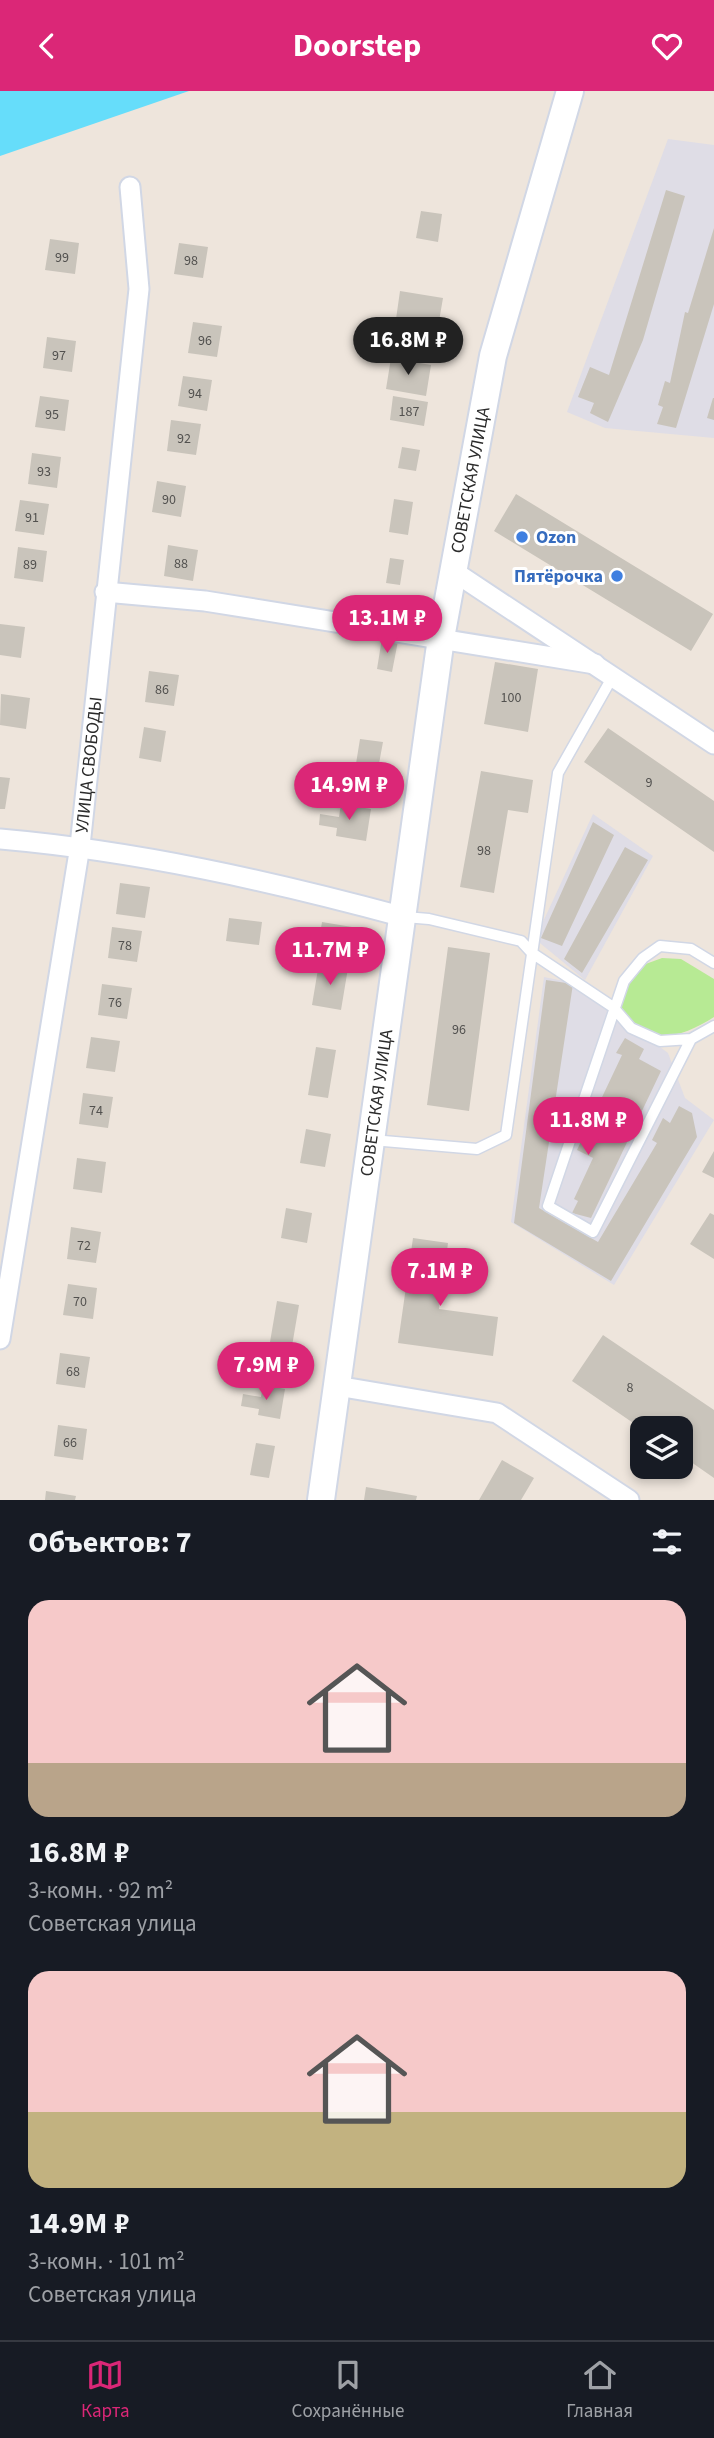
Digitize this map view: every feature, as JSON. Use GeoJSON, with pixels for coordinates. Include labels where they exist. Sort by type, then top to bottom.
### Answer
{"type":"FeatureCollection","features":[{"type":"Feature","properties":{"kind":"main road","name":"СОВЕТСКАЯ УЛИЦА"},"geometry":{"type":"LineString","coordinates":[[321,1500],[441,638],[493,356],[570,91]]}},
{"type":"Feature","properties":{"kind":"street","name":"УЛИЦА СВОБОДЫ"},"geometry":{"type":"LineString","coordinates":[[0,1339],[80,846],[139,289],[130,187]]}},
{"type":"Feature","properties":{"kind":"street"},"geometry":{"type":"LineString","coordinates":[[453,571],[714,744]]}},
{"type":"Feature","properties":{"kind":"street"},"geometry":{"type":"LineString","coordinates":[[105,592],[205,601],[595,664]]}},
{"type":"Feature","properties":{"kind":"street"},"geometry":{"type":"LineString","coordinates":[[0,839],[80,846],[289,886],[404,917]]}},
{"type":"Feature","properties":{"kind":"street"},"geometry":{"type":"LineString","coordinates":[[337,1386],[498,1413],[629,1500]]}},
{"type":"Feature","properties":{"kind":"lane"},"geometry":{"type":"LineString","coordinates":[[372,1140],[477,1149],[506,1135],[558,773],[613,677]]}},
{"type":"Feature","properties":{"kind":"lane"},"geometry":{"type":"LineString","coordinates":[[404,917],[429,919],[521,941],[532,953],[613,1007],[631,1028],[660,1041],[691,1039],[714,1027]]}},
{"type":"Feature","properties":{"kind":"lane"},"geometry":{"type":"LineString","coordinates":[[691,1039],[593,1232],[548,1206],[613,1007],[624,981],[643,958],[660,946],[691,949],[714,963]]}},
{"type":"Feature","properties":{"kind":"shaded area"},"geometry":{"type":"Polygon","coordinates":[[[668,139],[714,145],[714,438],[605,428],[567,412],[668,139]]]}},
{"type":"Feature","properties":{"kind":"shaded area"},"geometry":{"type":"Polygon","coordinates":[[[593,814],[653,856],[585,980],[535,939],[593,814]]]}},
{"type":"Feature","properties":{"kind":"shaded area"},"geometry":{"type":"Polygon","coordinates":[[[544,977],[574,983],[668,1053],[685,1098],[714,1120],[614,1285],[511,1222],[544,977]]]}},
{"type":"Feature","properties":{"kind":"green space"},"geometry":{"type":"Polygon","coordinates":[[[662,958],[681,959],[714,979],[714,1017],[687,1031],[660,1036],[647,1034],[625,1017],[617,1001],[643,965],[662,958]]]}},
{"type":"Feature","properties":{"kind":"water"},"geometry":{"type":"Polygon","coordinates":[[[0,91],[189,91],[0,156],[0,91]]]}},
{"type":"Feature","properties":{"kind":"building"},"geometry":{"type":"Polygon","coordinates":[[[666,190],[685,196],[643,340],[608,422],[590,413],[594,403],[578,397],[590,367],[609,375],[666,190]]]}},
{"type":"Feature","properties":{"kind":"building"},"geometry":{"type":"Polygon","coordinates":[[[421,211],[442,214],[438,242],[416,238],[421,211]]]}},
{"type":"Feature","properties":{"kind":"building"},"geometry":{"type":"Polygon","coordinates":[[[714,228],[714,304],[676,428],[657,424],[663,407],[658,405],[665,381],[670,383],[685,312],[688,313],[714,228]]]}},
{"type":"Feature","properties":{"kind":"building"},"geometry":{"type":"Polygon","coordinates":[[[50,239],[79,243],[75,274],[45,270],[50,239]]]}},
{"type":"Feature","properties":{"kind":"building"},"geometry":{"type":"Polygon","coordinates":[[[179,243],[208,247],[203,278],[174,274],[179,243]]]}},
{"type":"Feature","properties":{"kind":"building"},"geometry":{"type":"Polygon","coordinates":[[[400,291],[443,298],[437,333],[395,326],[400,291]]]}},
{"type":"Feature","properties":{"kind":"building"},"geometry":{"type":"Polygon","coordinates":[[[193,322],[222,326],[217,357],[188,353],[193,322]]]}},
{"type":"Feature","properties":{"kind":"building"},"geometry":{"type":"Polygon","coordinates":[[[47,337],[76,341],[72,372],[43,368],[47,337]]]}},
{"type":"Feature","properties":{"kind":"building"},"geometry":{"type":"Polygon","coordinates":[[[391,358],[431,365],[426,396],[386,389],[391,358]]]}},
{"type":"Feature","properties":{"kind":"building"},"geometry":{"type":"Polygon","coordinates":[[[183,376],[212,380],[207,411],[178,406],[183,376]]]}},
{"type":"Feature","properties":{"kind":"building"},"geometry":{"type":"Polygon","coordinates":[[[40,396],[69,400],[65,431],[35,427],[40,396]]]}},
{"type":"Feature","properties":{"kind":"building"},"geometry":{"type":"Polygon","coordinates":[[[393,396],[428,402],[424,426],[390,420],[393,396]]]}},
{"type":"Feature","properties":{"kind":"building"},"geometry":{"type":"Polygon","coordinates":[[[714,398],[714,420],[707,418],[714,398]]]}},
{"type":"Feature","properties":{"kind":"building"},"geometry":{"type":"Polygon","coordinates":[[[171,420],[201,424],[196,455],[167,451],[171,420]]]}},
{"type":"Feature","properties":{"kind":"building"},"geometry":{"type":"Polygon","coordinates":[[[402,447],[420,450],[416,471],[398,468],[402,447]]]}},
{"type":"Feature","properties":{"kind":"building"},"geometry":{"type":"Polygon","coordinates":[[[32,453],[61,457],[57,488],[28,484],[32,453]]]}},
{"type":"Feature","properties":{"kind":"building"},"geometry":{"type":"Polygon","coordinates":[[[157,481],[186,486],[181,517],[152,512],[157,481]]]}},
{"type":"Feature","properties":{"kind":"building"},"geometry":{"type":"Polygon","coordinates":[[[516,494],[713,614],[691,651],[494,531],[516,494]]]}},
{"type":"Feature","properties":{"kind":"building"},"geometry":{"type":"Polygon","coordinates":[[[394,499],[413,502],[408,535],[389,532],[394,499]]]}},
{"type":"Feature","properties":{"kind":"building"},"geometry":{"type":"Polygon","coordinates":[[[20,500],[49,504],[44,535],[15,531],[20,500]]]}},
{"type":"Feature","properties":{"kind":"building"},"geometry":{"type":"Polygon","coordinates":[[[168,545],[198,550],[193,581],[164,576],[168,545]]]}},
{"type":"Feature","properties":{"kind":"building"},"geometry":{"type":"Polygon","coordinates":[[[18,547],[47,551],[43,582],[14,578],[18,547]]]}},
{"type":"Feature","properties":{"kind":"building"},"geometry":{"type":"Polygon","coordinates":[[[390,558],[404,560],[400,585],[386,583],[390,558]]]}},
{"type":"Feature","properties":{"kind":"building"},"geometry":{"type":"Polygon","coordinates":[[[0,624],[25,627],[21,658],[0,655],[0,624]]]}},
{"type":"Feature","properties":{"kind":"building"},"geometry":{"type":"Polygon","coordinates":[[[382,638],[398,641],[392,672],[377,669],[382,638]]]}},
{"type":"Feature","properties":{"kind":"building"},"geometry":{"type":"Polygon","coordinates":[[[495,662],[538,669],[528,732],[484,724],[495,662]]]}},
{"type":"Feature","properties":{"kind":"building"},"geometry":{"type":"Polygon","coordinates":[[[149,671],[179,675],[174,706],[145,702],[149,671]]]}},
{"type":"Feature","properties":{"kind":"building"},"geometry":{"type":"Polygon","coordinates":[[[1,694],[30,698],[26,729],[0,725],[1,694]]]}},
{"type":"Feature","properties":{"kind":"building"},"geometry":{"type":"Polygon","coordinates":[[[144,727],[166,731],[161,762],[139,758],[144,727]]]}},
{"type":"Feature","properties":{"kind":"building"},"geometry":{"type":"Polygon","coordinates":[[[608,728],[714,801],[714,852],[584,762],[608,728]]]}},
{"type":"Feature","properties":{"kind":"building"},"geometry":{"type":"Polygon","coordinates":[[[360,739],[383,742],[376,780],[354,776],[360,739]]]}},
{"type":"Feature","properties":{"kind":"building"},"geometry":{"type":"Polygon","coordinates":[[[481,771],[533,780],[528,813],[508,810],[494,893],[460,887],[481,771]]]}},
{"type":"Feature","properties":{"kind":"building"},"geometry":{"type":"Polygon","coordinates":[[[0,777],[10,778],[5,809],[0,809],[0,777]]]}},
{"type":"Feature","properties":{"kind":"building"},"geometry":{"type":"Polygon","coordinates":[[[341,804],[371,809],[366,841],[336,836],[337,828],[319,825],[320,814],[339,817],[341,804]]]}},
{"type":"Feature","properties":{"kind":"building"},"geometry":{"type":"Polygon","coordinates":[[[593,822],[614,835],[562,946],[541,938],[593,822]]]}},
{"type":"Feature","properties":{"kind":"building"},"geometry":{"type":"Polygon","coordinates":[[[625,847],[648,860],[582,973],[564,959],[625,847]]]}},
{"type":"Feature","properties":{"kind":"building"},"geometry":{"type":"Polygon","coordinates":[[[120,883],[150,887],[145,918],[116,914],[120,883]]]}},
{"type":"Feature","properties":{"kind":"building"},"geometry":{"type":"Polygon","coordinates":[[[229,918],[262,922],[259,945],[226,941],[229,918]]]}},
{"type":"Feature","properties":{"kind":"building"},"geometry":{"type":"Polygon","coordinates":[[[322,922],[358,928],[353,959],[317,952],[322,922]]]}},
{"type":"Feature","properties":{"kind":"building"},"geometry":{"type":"Polygon","coordinates":[[[112,927],[142,931],[137,962],[108,958],[112,927]]]}},
{"type":"Feature","properties":{"kind":"building"},"geometry":{"type":"Polygon","coordinates":[[[448,947],[490,953],[469,1111],[427,1105],[448,947]]]}},
{"type":"Feature","properties":{"kind":"building"},"geometry":{"type":"Polygon","coordinates":[[[319,963],[348,968],[341,1010],[312,1005],[319,963]]]}},
{"type":"Feature","properties":{"kind":"building"},"geometry":{"type":"Polygon","coordinates":[[[546,980],[573,984],[539,1208],[598,1242],[657,1143],[652,1140],[663,1118],[670,1123],[679,1106],[692,1113],[697,1137],[611,1281],[514,1223],[546,980]]]}},
{"type":"Feature","properties":{"kind":"building"},"geometry":{"type":"Polygon","coordinates":[[[102,984],[132,988],[127,1019],[98,1015],[102,984]]]}},
{"type":"Feature","properties":{"kind":"building"},"geometry":{"type":"Polygon","coordinates":[[[91,1037],[120,1041],[115,1072],[86,1068],[91,1037]]]}},
{"type":"Feature","properties":{"kind":"building"},"geometry":{"type":"Polygon","coordinates":[[[625,1038],[644,1049],[639,1059],[661,1071],[591,1218],[572,1213],[578,1201],[574,1199],[593,1158],[577,1150],[622,1055],[616,1053],[625,1038]]]}},
{"type":"Feature","properties":{"kind":"building"},"geometry":{"type":"Polygon","coordinates":[[[316,1047],[336,1050],[328,1098],[308,1095],[316,1047]]]}},
{"type":"Feature","properties":{"kind":"building"},"geometry":{"type":"Polygon","coordinates":[[[83,1093],[113,1097],[108,1128],[79,1124],[83,1093]]]}},
{"type":"Feature","properties":{"kind":"building"},"geometry":{"type":"Polygon","coordinates":[[[306,1129],[331,1134],[325,1167],[300,1163],[306,1129]]]}},
{"type":"Feature","properties":{"kind":"building"},"geometry":{"type":"Polygon","coordinates":[[[714,1151],[714,1178],[702,1172],[714,1151]]]}},
{"type":"Feature","properties":{"kind":"building"},"geometry":{"type":"Polygon","coordinates":[[[77,1158],[106,1162],[102,1193],[73,1189],[77,1158]]]}},
{"type":"Feature","properties":{"kind":"building"},"geometry":{"type":"Polygon","coordinates":[[[286,1208],[312,1213],[307,1243],[281,1238],[286,1208]]]}},
{"type":"Feature","properties":{"kind":"building"},"geometry":{"type":"Polygon","coordinates":[[[710,1213],[714,1215],[714,1259],[690,1244],[710,1213]]]}},
{"type":"Feature","properties":{"kind":"building"},"geometry":{"type":"Polygon","coordinates":[[[71,1227],[101,1232],[96,1263],[67,1259],[71,1227]]]}},
{"type":"Feature","properties":{"kind":"building"},"geometry":{"type":"Polygon","coordinates":[[[413,1238],[448,1243],[439,1309],[498,1317],[493,1356],[398,1343],[413,1238]]]}},
{"type":"Feature","properties":{"kind":"building"},"geometry":{"type":"Polygon","coordinates":[[[68,1284],[97,1288],[93,1319],[63,1315],[68,1284]]]}},
{"type":"Feature","properties":{"kind":"building"},"geometry":{"type":"Polygon","coordinates":[[[277,1301],[299,1305],[292,1346],[270,1342],[277,1301]]]}},
{"type":"Feature","properties":{"kind":"building"},"geometry":{"type":"Polygon","coordinates":[[[603,1335],[714,1410],[714,1478],[693,1463],[693,1416],[630,1416],[630,1421],[572,1381],[603,1335]]]}},
{"type":"Feature","properties":{"kind":"building"},"geometry":{"type":"Polygon","coordinates":[[[60,1353],[90,1357],[85,1388],[56,1384],[60,1353]]]}},
{"type":"Feature","properties":{"kind":"building"},"geometry":{"type":"Polygon","coordinates":[[[263,1385],[285,1389],[280,1419],[258,1415],[259,1409],[241,1406],[243,1394],[261,1397],[263,1385]]]}},
{"type":"Feature","properties":{"kind":"building"},"geometry":{"type":"Polygon","coordinates":[[[58,1425],[87,1429],[83,1460],[54,1456],[58,1425]]]}},
{"type":"Feature","properties":{"kind":"building"},"geometry":{"type":"Polygon","coordinates":[[[256,1443],[275,1446],[269,1478],[250,1475],[256,1443]]]}},
{"type":"Feature","properties":{"kind":"building"},"geometry":{"type":"Polygon","coordinates":[[[502,1460],[534,1478],[521,1500],[479,1500],[502,1460]]]}},
{"type":"Feature","properties":{"kind":"building"},"geometry":{"type":"Polygon","coordinates":[[[366,1487],[417,1496],[416,1500],[364,1500],[366,1487]]]}},
{"type":"Feature","properties":{"kind":"building"},"geometry":{"type":"Polygon","coordinates":[[[46,1491],[76,1496],[75,1500],[45,1500],[46,1491]]]}},
{"type":"Feature","properties":{"kind":"place","name":"Ozon"},"geometry":{"type":"Point","coordinates":[522,537]}},
{"type":"Feature","properties":{"kind":"place","name":"Пятёрочка"},"geometry":{"type":"Point","coordinates":[617,576]}}]}
